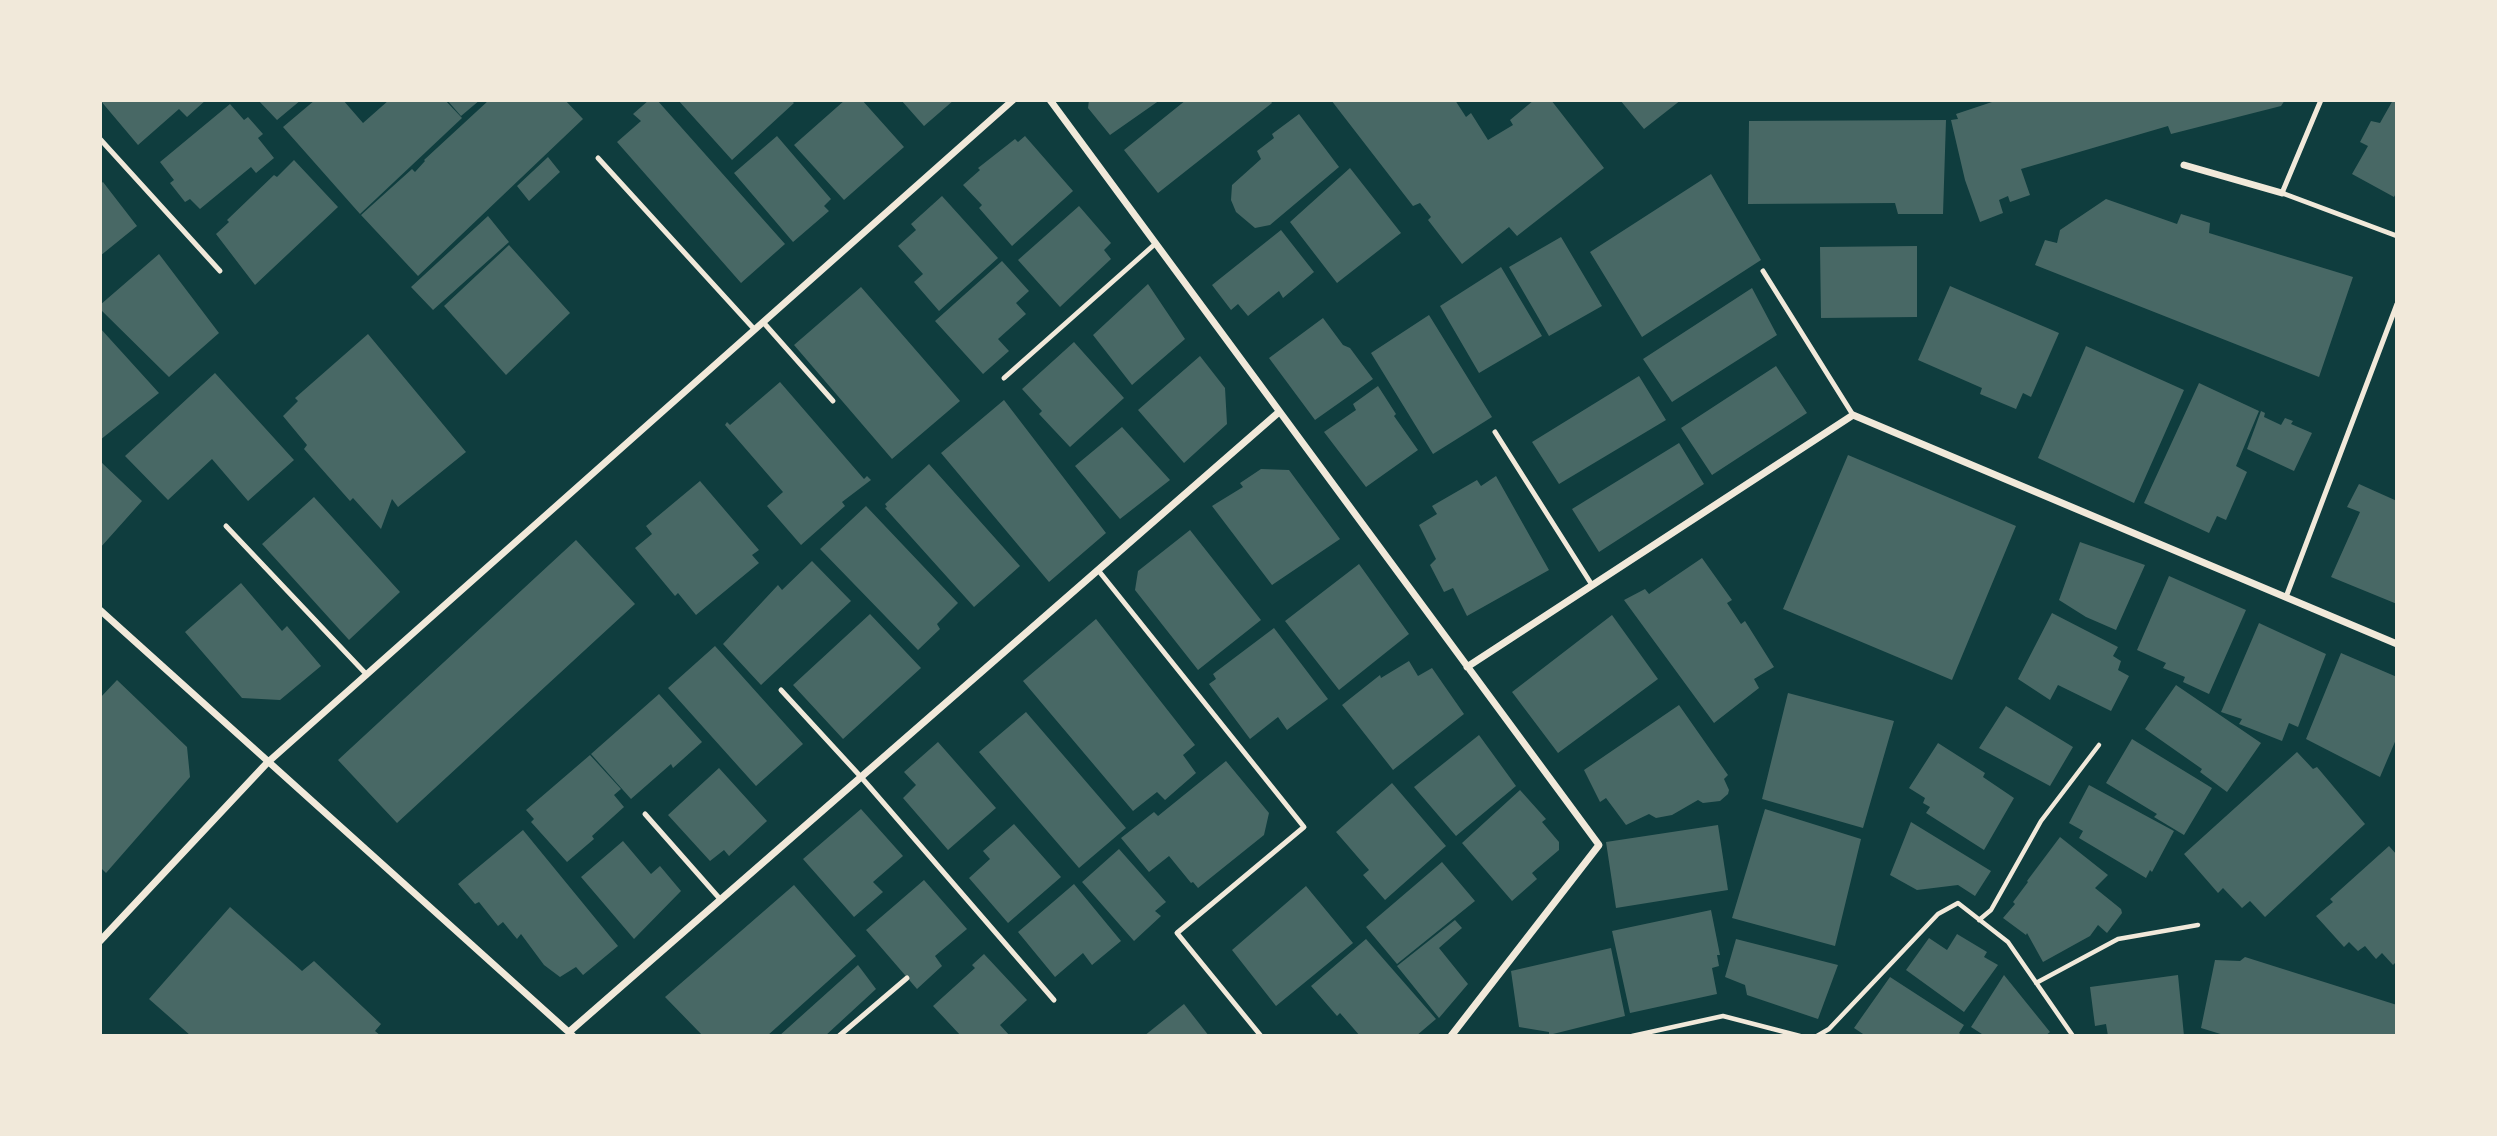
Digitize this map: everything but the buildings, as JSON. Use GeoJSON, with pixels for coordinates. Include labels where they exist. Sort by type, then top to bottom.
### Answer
{"type":"FeatureCollection","features":[{"type":"Feature","properties":{"kind":"street"},"geometry":{"type":"LineString","coordinates":[[100,941],[267,763],[1013,100]]}},
{"type":"Feature","properties":{"kind":"street"},"geometry":{"type":"LineString","coordinates":[[1050,100],[1599,845],[1451,1036]]}},
{"type":"Feature","properties":{"kind":"street"},"geometry":{"type":"LineString","coordinates":[[2184,165],[2282,192]]}},
{"type":"Feature","properties":{"kind":"street"},"geometry":{"type":"LineString","coordinates":[[100,610],[571,1034],[720,899],[1279,412]]}},
{"type":"Feature","properties":{"kind":"street"},"geometry":{"type":"LineString","coordinates":[[1467,667],[1853,415],[2397,644]]}},
{"type":"Feature","properties":{"kind":"lane"},"geometry":{"type":"LineString","coordinates":[[2321,100],[2282,192],[2397,236]]}},
{"type":"Feature","properties":{"kind":"lane"},"geometry":{"type":"LineString","coordinates":[[100,139],[220,271]]}},
{"type":"Feature","properties":{"kind":"lane"},"geometry":{"type":"LineString","coordinates":[[598,159],[755,330]]}},
{"type":"Feature","properties":{"kind":"lane"},"geometry":{"type":"LineString","coordinates":[[1004,378],[1155,244]]}},
{"type":"Feature","properties":{"kind":"lane"},"geometry":{"type":"LineString","coordinates":[[1763,271],[1853,415]]}},
{"type":"Feature","properties":{"kind":"lane"},"geometry":{"type":"LineString","coordinates":[[2286,597],[2397,304]]}},
{"type":"Feature","properties":{"kind":"lane"},"geometry":{"type":"LineString","coordinates":[[763,322],[833,401]]}},
{"type":"Feature","properties":{"kind":"lane"},"geometry":{"type":"LineString","coordinates":[[1495,432],[1592,586]]}},
{"type":"Feature","properties":{"kind":"lane"},"geometry":{"type":"LineString","coordinates":[[226,526],[367,675]]}},
{"type":"Feature","properties":{"kind":"lane"},"geometry":{"type":"LineString","coordinates":[[1098,570],[1304,827],[1177,933],[1261,1036]]}},
{"type":"Feature","properties":{"kind":"lane"},"geometry":{"type":"LineString","coordinates":[[782,690],[1054,1000]]}},
{"type":"Feature","properties":{"kind":"lane"},"geometry":{"type":"LineString","coordinates":[[645,814],[720,899]]}},
{"type":"Feature","properties":{"kind":"lane"},"geometry":{"type":"LineString","coordinates":[[839,1036],[907,978]]}},
{"type":"Feature","properties":{"kind":"path"},"geometry":{"type":"LineString","coordinates":[[1979,920],[1991,910],[2041,821],[2099,746]]}},
{"type":"Feature","properties":{"kind":"path"},"geometry":{"type":"LineString","coordinates":[[1817,1036],[1829,1029],[1938,914],[1958,903],[2008,943],[2073,1036]]}},
{"type":"Feature","properties":{"kind":"path"},"geometry":{"type":"LineString","coordinates":[[2036,983],[2118,939],[2198,925]]}},
{"type":"Feature","properties":{"kind":"path"},"geometry":{"type":"LineString","coordinates":[[1632,1036],[1723,1016],[1800,1036]]}}]}
